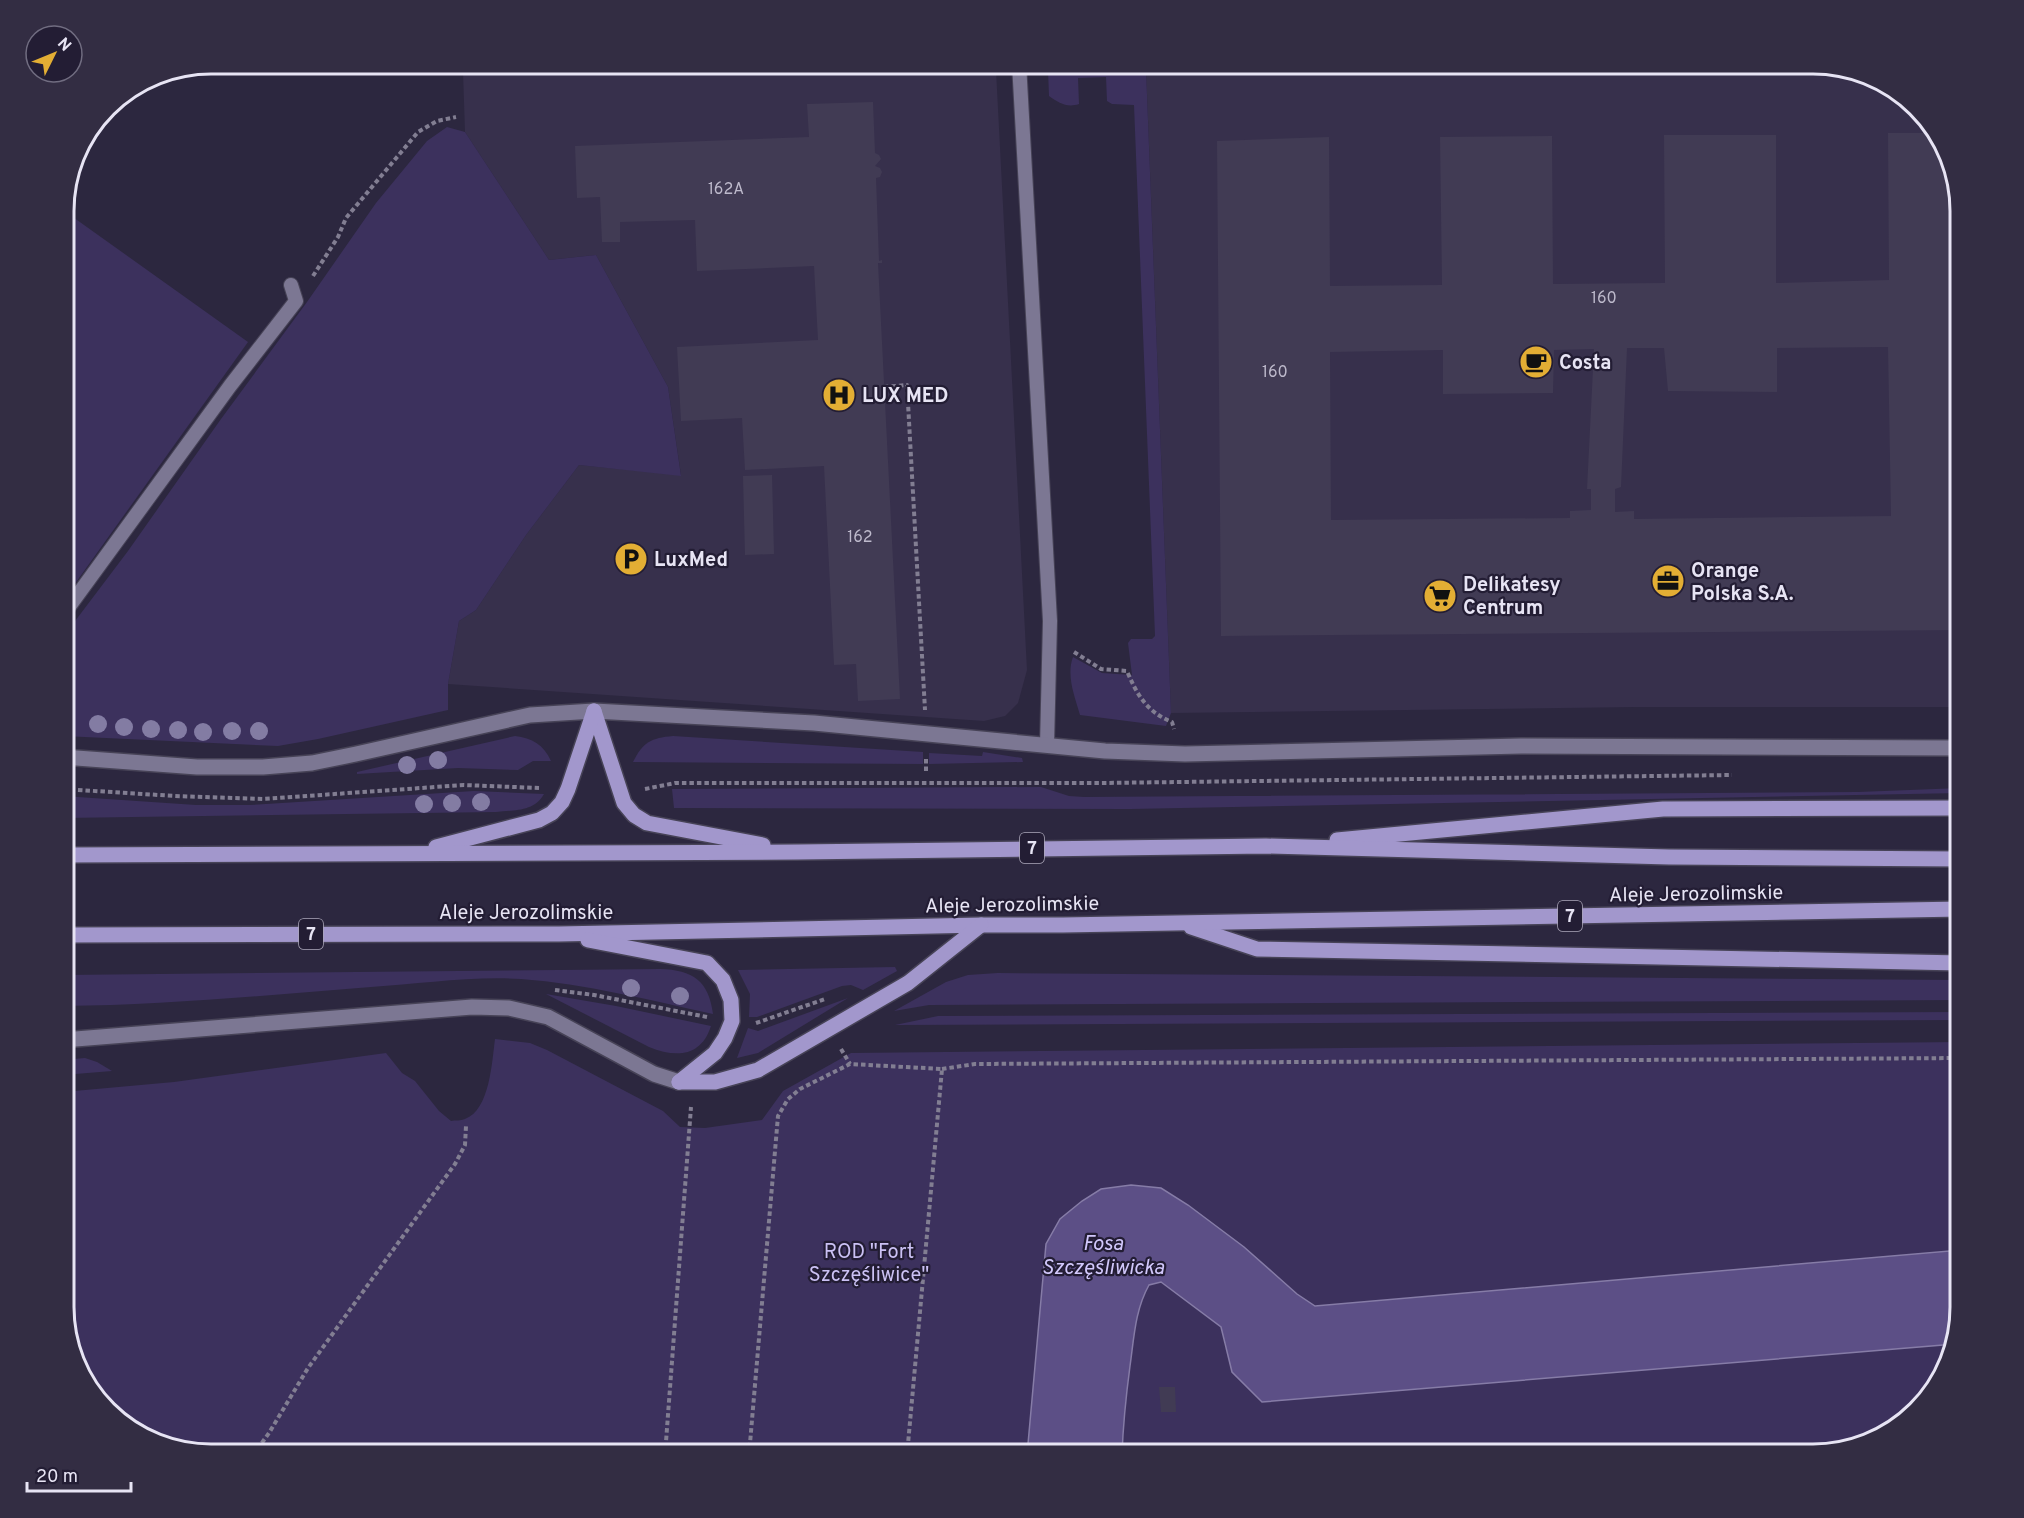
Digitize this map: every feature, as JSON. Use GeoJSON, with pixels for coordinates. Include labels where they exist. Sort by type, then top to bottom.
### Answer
{"type":"FeatureCollection","features":[{"type":"Feature","properties":{"kind":"main road"},"geometry":{"type":"LineString","coordinates":[[412,853],[539,820],[552,813],[568,789],[594,711]]}},
{"type":"Feature","properties":{"kind":"main road"},"geometry":{"type":"LineString","coordinates":[[594,711],[619,790],[624,803],[634,815],[647,823],[798,852]]}},
{"type":"Feature","properties":{"kind":"main road"},"geometry":{"type":"LineString","coordinates":[[1266,846],[1663,809],[1950,808]]}},
{"type":"Feature","properties":{"kind":"main road","name":"Aleje Jerozolimskie"},"geometry":{"type":"LineString","coordinates":[[74,855],[798,852],[1266,846],[1669,857],[1950,859]]}},
{"type":"Feature","properties":{"kind":"main road","name":"Aleje Jerozolimskie"},"geometry":{"type":"LineString","coordinates":[[74,935],[559,934],[1950,909]]}},
{"type":"Feature","properties":{"kind":"main road"},"geometry":{"type":"LineString","coordinates":[[1179,923],[1257,948],[1950,963]]}},
{"type":"Feature","properties":{"kind":"main road"},"geometry":{"type":"LineString","coordinates":[[679,1082],[715,1082],[758,1070],[908,983],[981,925]]}},
{"type":"Feature","properties":{"kind":"main road"},"geometry":{"type":"LineString","coordinates":[[559,934],[707,963],[723,980],[731,1000],[732,1021],[725,1038],[715,1053],[679,1082]]}},
{"type":"Feature","properties":{"kind":"street"},"geometry":{"type":"LineString","coordinates":[[74,758],[197,768],[263,768],[312,763],[530,715],[594,711],[792,722],[1105,751],[1185,754],[1521,746],[1950,748]]}},
{"type":"Feature","properties":{"kind":"street"},"geometry":{"type":"LineString","coordinates":[[74,1039],[472,1007],[509,1008],[548,1017],[654,1074],[679,1082]]}},
{"type":"Feature","properties":{"kind":"lane"},"geometry":{"type":"LineString","coordinates":[[1020,74],[1050,621],[1047,745]]}},
{"type":"Feature","properties":{"kind":"lane"},"geometry":{"type":"LineString","coordinates":[[74,600],[230,386],[296,301],[291,285]]}},
{"type":"Feature","properties":{"kind":"path"},"geometry":{"type":"LineString","coordinates":[[296,301],[338,237],[346,218],[418,132],[437,121],[456,117]]}},
{"type":"Feature","properties":{"kind":"path"},"geometry":{"type":"LineString","coordinates":[[884,387],[907,385],[926,733],[926,771]]}},
{"type":"Feature","properties":{"kind":"path"},"geometry":{"type":"LineString","coordinates":[[1068,648],[1101,669],[1127,671],[1145,705],[1159,717],[1172,722],[1174,730]]}},
{"type":"Feature","properties":{"kind":"path"},"geometry":{"type":"LineString","coordinates":[[619,790],[642,789],[675,783],[1101,783],[1738,775]]}},
{"type":"Feature","properties":{"kind":"path"},"geometry":{"type":"LineString","coordinates":[[74,790],[263,799],[464,785],[568,789]]}},
{"type":"Feature","properties":{"kind":"path"},"geometry":{"type":"LineString","coordinates":[[845,1056],[850,1064]]}},
{"type":"Feature","properties":{"kind":"path"},"geometry":{"type":"LineString","coordinates":[[750,1444],[778,1116],[788,1099],[801,1089],[850,1064],[942,1069],[975,1064],[1950,1058]]}},
{"type":"Feature","properties":{"kind":"path"},"geometry":{"type":"LineString","coordinates":[[908,1444],[942,1069]]}},
{"type":"Feature","properties":{"kind":"path"},"geometry":{"type":"LineString","coordinates":[[666,1444],[692,1103]]}},
{"type":"Feature","properties":{"kind":"path"},"geometry":{"type":"LineString","coordinates":[[260,1444],[332,1334],[455,1164],[465,1145],[466,1126]]}},
{"type":"Feature","properties":{"kind":"shaded area"},"geometry":{"type":"Polygon","coordinates":[[[463,74],[996,74],[1027,670],[1018,703],[1005,716],[984,721],[448,684],[459,621],[476,610],[526,535],[579,465],[681,475],[668,387],[596,255],[549,260],[465,132],[463,74]]]}},
{"type":"Feature","properties":{"kind":"shaded area"},"geometry":{"type":"Polygon","coordinates":[[[1146,74],[1822,74],[1857,81],[1882,92],[1904,108],[1927,134],[1946,175],[1950,211],[1950,707],[1635,707],[1171,713],[1146,74]]]}},
{"type":"Feature","properties":{"kind":"green space"},"geometry":{"type":"Polygon","coordinates":[[[1048,74],[1146,74],[1171,713],[1166,726],[1080,715],[1072,686],[1070,672],[1073,657],[1102,673],[1132,675],[1128,643],[1131,639],[1152,639],[1155,636],[1134,105],[1112,104],[1107,101],[1106,77],[1078,78],[1079,104],[1067,105],[1049,96],[1048,74]]]}},
{"type":"Feature","properties":{"kind":"green space"},"geometry":{"type":"Polygon","coordinates":[[[447,127],[465,132],[549,260],[596,255],[668,387],[681,476],[579,465],[526,535],[476,610],[459,621],[448,684],[448,710],[278,746],[74,737],[74,622],[128,551],[376,203],[427,141],[447,127]]]}},
{"type":"Feature","properties":{"kind":"green space"},"geometry":{"type":"Polygon","coordinates":[[[74,218],[248,342],[74,585],[74,218]]]}},
{"type":"Feature","properties":{"kind":"green space"},"geometry":{"type":"Polygon","coordinates":[[[515,736],[537,743],[551,761],[533,761],[518,770],[458,768],[357,774],[357,772],[515,736]]]}},
{"type":"Feature","properties":{"kind":"green space"},"geometry":{"type":"Polygon","coordinates":[[[673,736],[923,752],[923,764],[633,762],[648,742],[673,736]]]}},
{"type":"Feature","properties":{"kind":"green space"},"geometry":{"type":"Polygon","coordinates":[[[983,752],[1022,758],[1023,762],[929,764],[929,753],[982,756],[983,752]]]}},
{"type":"Feature","properties":{"kind":"green space"},"geometry":{"type":"Polygon","coordinates":[[[1041,787],[1069,796],[1084,797],[1858,792],[1950,788],[1950,793],[1130,809],[674,808],[672,789],[1041,787]]]}},
{"type":"Feature","properties":{"kind":"green space"},"geometry":{"type":"Polygon","coordinates":[[[474,791],[544,794],[540,800],[529,807],[496,812],[74,818],[74,797],[196,805],[250,805],[474,791]]]}},
{"type":"Feature","properties":{"kind":"green space"},"geometry":{"type":"Polygon","coordinates":[[[895,967],[897,971],[863,990],[851,985],[842,986],[757,1017],[749,1017],[750,994],[738,970],[895,967]]]}},
{"type":"Feature","properties":{"kind":"green space"},"geometry":{"type":"Polygon","coordinates":[[[660,969],[682,972],[697,980],[708,993],[713,1014],[593,989],[545,981],[502,978],[179,1002],[74,1006],[74,975],[660,969]]]}},
{"type":"Feature","properties":{"kind":"green space"},"geometry":{"type":"Polygon","coordinates":[[[998,973],[1950,980],[1950,1000],[929,1005],[894,1011],[946,982],[968,975],[998,973]]]}},
{"type":"Feature","properties":{"kind":"green space"},"geometry":{"type":"Polygon","coordinates":[[[546,994],[711,1026],[707,1036],[694,1049],[669,1053],[649,1047],[546,994]]]}},
{"type":"Feature","properties":{"kind":"green space"},"geometry":{"type":"Polygon","coordinates":[[[848,998],[758,1053],[737,1058],[748,1028],[758,1031],[848,998]]]}},
{"type":"Feature","properties":{"kind":"green space"},"geometry":{"type":"Polygon","coordinates":[[[1950,1012],[1950,1020],[895,1025],[938,1016],[1950,1012]]]}},
{"type":"Feature","properties":{"kind":"green space","name":"ROD \"Fort Szczęśliwice\""},"geometry":{"type":"Polygon","coordinates":[[[495,1039],[530,1043],[663,1111],[680,1127],[705,1128],[762,1120],[783,1091],[851,1053],[1950,1042],[1950,1251],[1315,1306],[1297,1294],[1244,1247],[1046,1244],[1028,1444],[202,1444],[184,1442],[158,1434],[127,1416],[108,1398],[97,1384],[84,1360],[76,1334],[74,1316],[74,1091],[174,1082],[386,1053],[402,1073],[415,1081],[439,1111],[451,1121],[465,1119],[480,1106],[491,1072],[495,1039]]]}},
{"type":"Feature","properties":{"kind":"green space"},"geometry":{"type":"Polygon","coordinates":[[[85,1058],[112,1071],[74,1074],[74,1059],[85,1058]]]}},
{"type":"Feature","properties":{"kind":"green space"},"geometry":{"type":"Polygon","coordinates":[[[1161,1282],[1221,1327],[1225,1347],[1262,1402],[1945,1345],[1932,1376],[1922,1391],[1897,1416],[1866,1434],[1831,1443],[1123,1444],[1134,1335],[1138,1314],[1149,1285],[1161,1282]]]}},
{"type":"Feature","properties":{"kind":"water","name":"Fosa Szczęśliwicka"},"geometry":{"type":"Polygon","coordinates":[[[1131,1185],[1161,1188],[1244,1247],[1297,1294],[1315,1306],[1950,1251],[1950,1307],[1946,1343],[1262,1402],[1232,1372],[1221,1327],[1161,1282],[1149,1285],[1138,1314],[1127,1388],[1123,1444],[1028,1444],[1046,1244],[1060,1219],[1101,1189],[1131,1185]]]}},
{"type":"Feature","properties":{"kind":"building"},"geometry":{"type":"Polygon","coordinates":[[[873,102],[875,153],[881,159],[875,166],[882,172],[880,177],[876,178],[879,261],[882,260],[882,263],[878,263],[900,699],[858,701],[856,664],[834,665],[824,466],[745,470],[742,418],[681,421],[677,347],[818,340],[814,266],[697,271],[695,220],[620,222],[620,242],[602,242],[600,197],[577,198],[575,146],[809,137],[807,104],[873,102]]]}},
{"type":"Feature","properties":{"kind":"building"},"geometry":{"type":"Polygon","coordinates":[[[1888,133],[1926,133],[1940,158],[1946,175],[1950,211],[1950,630],[1221,636],[1217,141],[1329,137],[1330,286],[1442,285],[1440,137],[1552,136],[1553,284],[1665,283],[1664,135],[1776,135],[1776,283],[1889,280],[1888,133]],[[1888,347],[1777,348],[1777,392],[1668,391],[1664,348],[1627,348],[1621,487],[1615,489],[1615,512],[1634,511],[1634,519],[1891,516],[1888,347]],[[1594,349],[1554,350],[1553,393],[1443,394],[1443,350],[1330,352],[1331,520],[1570,518],[1570,511],[1591,510],[1591,489],[1587,489],[1594,349]]]}},
{"type":"Feature","properties":{"kind":"building"},"geometry":{"type":"Polygon","coordinates":[[[772,475],[774,554],[745,555],[743,476],[772,475]]]}},
{"type":"Feature","properties":{"kind":"building"},"geometry":{"type":"Polygon","coordinates":[[[1159,1387],[1175,1387],[1176,1412],[1161,1412],[1159,1387]]]}},
{"type":"Feature","properties":{"kind":"place","name":"Costa"},"geometry":{"type":"Point","coordinates":[1536,362]}},
{"type":"Feature","properties":{"kind":"place","name":"LUX MED"},"geometry":{"type":"Point","coordinates":[839,395]}},
{"type":"Feature","properties":{"kind":"place","name":"LuxMed"},"geometry":{"type":"Point","coordinates":[631,559]}},
{"type":"Feature","properties":{"kind":"place","name":"Orange Polska S.A."},"geometry":{"type":"Point","coordinates":[1668,581]}},
{"type":"Feature","properties":{"kind":"place","name":"Delikatesy Centrum"},"geometry":{"type":"Point","coordinates":[1440,596]}}]}
